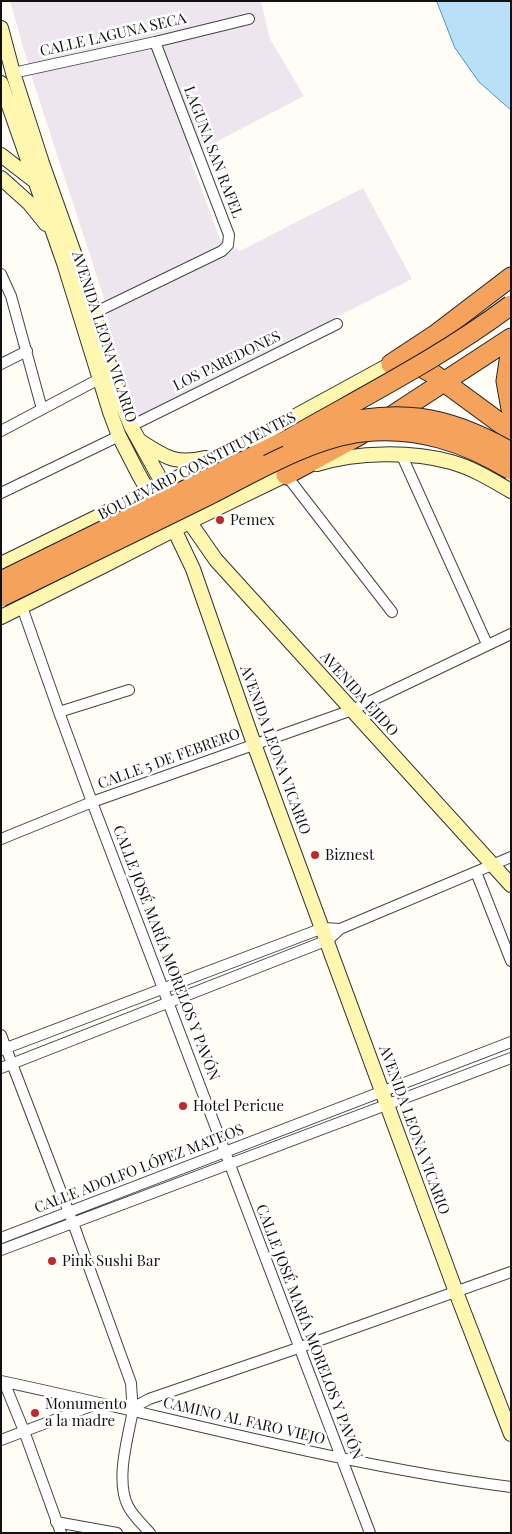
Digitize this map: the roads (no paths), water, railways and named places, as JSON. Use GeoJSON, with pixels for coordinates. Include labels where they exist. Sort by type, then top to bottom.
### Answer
{"type":"FeatureCollection","features":[{"type":"Feature","properties":{"kind":"highway"},"geometry":{"type":"LineString","coordinates":[[391,364],[454,322],[511,277]]}},
{"type":"Feature","properties":{"kind":"highway"},"geometry":{"type":"LineString","coordinates":[[1,581],[289,439],[413,369],[511,304]]}},
{"type":"Feature","properties":{"kind":"highway"},"geometry":{"type":"LineString","coordinates":[[454,322],[449,340],[453,351],[459,356],[480,359]]}},
{"type":"Feature","properties":{"kind":"highway"},"geometry":{"type":"LineString","coordinates":[[286,475],[380,424],[511,338]]}},
{"type":"Feature","properties":{"kind":"highway"},"geometry":{"type":"LineString","coordinates":[[511,348],[506,381],[511,409]]}},
{"type":"Feature","properties":{"kind":"highway"},"geometry":{"type":"LineString","coordinates":[[391,364],[417,365],[427,370],[511,431]]}},
{"type":"Feature","properties":{"kind":"highway"},"geometry":{"type":"LineString","coordinates":[[289,439],[320,427],[354,419],[372,416],[405,416],[432,419],[465,429],[511,452]]}},
{"type":"Feature","properties":{"kind":"highway","name":"BOULEVARD CONSTITUYENTES"},"geometry":{"type":"LineString","coordinates":[[1,597],[267,465],[320,442],[343,435],[389,431],[444,438],[472,448],[511,470]]}},
{"type":"Feature","properties":{"kind":"street","name":"CALLE LAGUNA SECA"},"geometry":{"type":"LineString","coordinates":[[13,72],[155,42],[249,19]]}},
{"type":"Feature","properties":{"kind":"street","name":"AVENIDA LEONA VICARIO"},"geometry":{"type":"LineString","coordinates":[[1,28],[42,163],[94,313],[118,397],[131,426],[163,484],[189,522]]}},
{"type":"Feature","properties":{"kind":"street","name":"LAGUNA SAN RAFEL"},"geometry":{"type":"LineString","coordinates":[[94,313],[222,251],[228,245],[230,236],[155,42]]}},
{"type":"Feature","properties":{"kind":"street","name":"AVENIDA LEONA VICARIO"},"geometry":{"type":"LineString","coordinates":[[1,83],[56,241],[99,379],[119,436],[148,491],[174,529],[193,569],[254,744],[456,1292],[511,1434]]}},
{"type":"Feature","properties":{"kind":"street"},"geometry":{"type":"LineString","coordinates":[[1,155],[36,182],[48,197],[65,227]]}},
{"type":"Feature","properties":{"kind":"street"},"geometry":{"type":"LineString","coordinates":[[17,191],[26,190],[36,182],[40,175],[42,163]]}},
{"type":"Feature","properties":{"kind":"street"},"geometry":{"type":"LineString","coordinates":[[1,178],[17,191],[37,212],[56,241]]}},
{"type":"Feature","properties":{"kind":"street"},"geometry":{"type":"LineString","coordinates":[[1,274],[6,299],[27,351],[42,409]]}},
{"type":"Feature","properties":{"kind":"street","name":"LOS PAREDONES"},"geometry":{"type":"LineString","coordinates":[[131,426],[337,324]]}},
{"type":"Feature","properties":{"kind":"street"},"geometry":{"type":"LineString","coordinates":[[1,364],[27,351]]}},
{"type":"Feature","properties":{"kind":"street","name":"BOULEVARD CONSTITUYENTES"},"geometry":{"type":"LineString","coordinates":[[1,564],[232,450],[391,364]]}},
{"type":"Feature","properties":{"kind":"street"},"geometry":{"type":"LineString","coordinates":[[1,431],[99,379]]}},
{"type":"Feature","properties":{"kind":"street"},"geometry":{"type":"LineString","coordinates":[[1,493],[119,436]]}},
{"type":"Feature","properties":{"kind":"street"},"geometry":{"type":"LineString","coordinates":[[139,440],[170,460],[182,462],[193,461],[232,450]]}},
{"type":"Feature","properties":{"kind":"street"},"geometry":{"type":"LineString","coordinates":[[232,450],[227,461],[226,470],[229,477],[240,486],[252,490],[258,489]]}},
{"type":"Feature","properties":{"kind":"street"},"geometry":{"type":"LineString","coordinates":[[1,617],[174,529],[286,475],[321,462],[376,454],[426,458],[452,462],[474,471],[511,491]]}},
{"type":"Feature","properties":{"kind":"street"},"geometry":{"type":"LineString","coordinates":[[402,456],[487,644]]}},
{"type":"Feature","properties":{"kind":"street"},"geometry":{"type":"LineString","coordinates":[[286,475],[392,612]]}},
{"type":"Feature","properties":{"kind":"street"},"geometry":{"type":"LineString","coordinates":[[114,508],[130,510],[142,520],[144,535],[135,550]]}},
{"type":"Feature","properties":{"kind":"street","name":"AVENIDA EJIDO"},"geometry":{"type":"LineString","coordinates":[[189,522],[216,560],[511,885]]}},
{"type":"Feature","properties":{"kind":"street"},"geometry":{"type":"LineString","coordinates":[[193,569],[216,560]]}},
{"type":"Feature","properties":{"kind":"street","name":"CALLE JOSÉ MARÍA MORELOS Y PAVÓN"},"geometry":{"type":"LineString","coordinates":[[22,607],[92,802],[170,1003],[298,1348],[370,1533]]}},
{"type":"Feature","properties":{"kind":"street","name":"CALLE 5 DE FEBRERO"},"geometry":{"type":"LineString","coordinates":[[1,839],[92,802],[352,710],[511,634]]}},
{"type":"Feature","properties":{"kind":"street"},"geometry":{"type":"LineString","coordinates":[[59,712],[129,690]]}},
{"type":"Feature","properties":{"kind":"street"},"geometry":{"type":"LineString","coordinates":[[4,1049],[164,988],[340,929],[511,857]]}},
{"type":"Feature","properties":{"kind":"street"},"geometry":{"type":"LineString","coordinates":[[476,872],[511,961]]}},
{"type":"Feature","properties":{"kind":"street"},"geometry":{"type":"LineString","coordinates":[[1,1068],[170,1003],[325,934]]}},
{"type":"Feature","properties":{"kind":"street"},"geometry":{"type":"LineString","coordinates":[[1,1035],[4,1049],[12,1064],[73,1223],[131,1383],[131,1410],[124,1460],[123,1485],[128,1506],[150,1533]]}},
{"type":"Feature","properties":{"kind":"street","name":"CALLE ADOLFO LÓPEZ MATEOS"},"geometry":{"type":"LineString","coordinates":[[1,1250],[230,1164],[511,1042]]}},
{"type":"Feature","properties":{"kind":"street","name":"CALLE ADOLFO LÓPEZ MATEOS"},"geometry":{"type":"LineString","coordinates":[[1,1238],[225,1152],[511,1058]]}},
{"type":"Feature","properties":{"kind":"street"},"geometry":{"type":"LineString","coordinates":[[131,1410],[149,1399],[511,1272]]}},
{"type":"Feature","properties":{"kind":"street"},"geometry":{"type":"LineString","coordinates":[[3,1382],[24,1431],[61,1533]]}},
{"type":"Feature","properties":{"kind":"street","name":"CAMINO AL FARO VIEJO"},"geometry":{"type":"LineString","coordinates":[[3,1382],[342,1459],[439,1477],[511,1487]]}},
{"type":"Feature","properties":{"kind":"street"},"geometry":{"type":"LineString","coordinates":[[1,1440],[100,1403]]}},
{"type":"Feature","properties":{"kind":"street"},"geometry":{"type":"LineString","coordinates":[[56,1522],[117,1533]]}},
{"type":"Feature","properties":{"kind":"water"},"geometry":{"type":"Polygon","coordinates":[[[437,1],[511,1],[511,110],[479,82],[455,48],[437,1]]]}},
{"type":"Feature","properties":{"kind":"place","name":"Pemex"},"geometry":{"type":"Point","coordinates":[220,520]}},
{"type":"Feature","properties":{"kind":"place","name":"Biznest"},"geometry":{"type":"Point","coordinates":[315,855]}},
{"type":"Feature","properties":{"kind":"place","name":"Hotel Pericue"},"geometry":{"type":"Point","coordinates":[183,1106]}},
{"type":"Feature","properties":{"kind":"place","name":"Pink Sushi Bar"},"geometry":{"type":"Point","coordinates":[52,1261]}},
{"type":"Feature","properties":{"kind":"place","name":"Monumento a la madre"},"geometry":{"type":"Point","coordinates":[35,1413]}}]}
